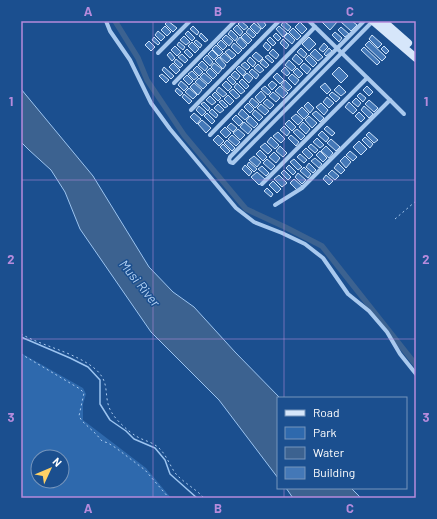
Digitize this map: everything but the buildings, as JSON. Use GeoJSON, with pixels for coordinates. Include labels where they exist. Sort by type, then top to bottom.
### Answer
{"type":"FeatureCollection","features":[{"type":"Feature","properties":{"kind":"street"},"geometry":{"type":"LineString","coordinates":[[106,21],[110,31],[130,60],[151,103],[170,129],[236,208],[254,222],[305,244],[323,258],[348,294],[369,311],[388,332],[400,354],[416,374]]}},
{"type":"Feature","properties":{"kind":"street"},"geometry":{"type":"LineString","coordinates":[[158,53],[190,21]]}},
{"type":"Feature","properties":{"kind":"street"},"geometry":{"type":"LineString","coordinates":[[174,83],[235,21]]}},
{"type":"Feature","properties":{"kind":"street"},"geometry":{"type":"LineString","coordinates":[[191,110],[279,21]]}},
{"type":"Feature","properties":{"kind":"street"},"geometry":{"type":"LineString","coordinates":[[309,21],[404,114]]}},
{"type":"Feature","properties":{"kind":"street"},"geometry":{"type":"LineString","coordinates":[[364,21],[230,157],[230,162],[233,163],[373,21],[416,58]]}},
{"type":"Feature","properties":{"kind":"street"},"geometry":{"type":"LineString","coordinates":[[383,21],[416,50]]}},
{"type":"Feature","properties":{"kind":"street"},"geometry":{"type":"LineString","coordinates":[[210,134],[315,27]]}},
{"type":"Feature","properties":{"kind":"street"},"geometry":{"type":"LineString","coordinates":[[262,184],[367,78]]}},
{"type":"Feature","properties":{"kind":"street"},"geometry":{"type":"LineString","coordinates":[[275,205],[302,188],[390,100]]}},
{"type":"Feature","properties":{"kind":"path"},"geometry":{"type":"LineString","coordinates":[[395,219],[416,201]]}},
{"type":"Feature","properties":{"kind":"path"},"geometry":{"type":"LineString","coordinates":[[21,334],[68,352],[91,366],[102,376],[106,385],[109,406],[112,413],[135,436],[155,445],[164,453],[176,473],[204,498]]}},
{"type":"Feature","properties":{"kind":"path"},"geometry":{"type":"LineString","coordinates":[[21,354],[80,389],[84,393],[79,416],[82,421],[102,441],[116,448],[145,470],[169,498]]}},
{"type":"Feature","properties":{"kind":"green space"},"geometry":{"type":"Polygon","coordinates":[[[21,353],[83,388],[86,394],[83,404],[83,420],[146,468],[171,498],[21,498],[21,353]]]}},
{"type":"Feature","properties":{"kind":"water","name":"Musi River"},"geometry":{"type":"Polygon","coordinates":[[[21,89],[93,176],[149,267],[173,292],[194,307],[279,397],[277,397],[277,477],[219,400],[151,332],[80,229],[65,192],[51,170],[21,142],[21,89]]]}},
{"type":"Feature","properties":{"kind":"water"},"geometry":{"type":"Polygon","coordinates":[[[287,489],[352,489],[361,498],[293,498],[287,489]]]}},
{"type":"Feature","properties":{"kind":"waterway"},"geometry":{"type":"LineString","coordinates":[[115,21],[138,58],[147,80],[184,135],[246,209],[322,246],[416,365]]}},
{"type":"Feature","properties":{"kind":"waterway"},"geometry":{"type":"LineString","coordinates":[[21,337],[88,367],[100,380],[100,404],[110,420],[126,431],[134,439],[155,448],[165,460],[170,474],[197,498]]}}]}
